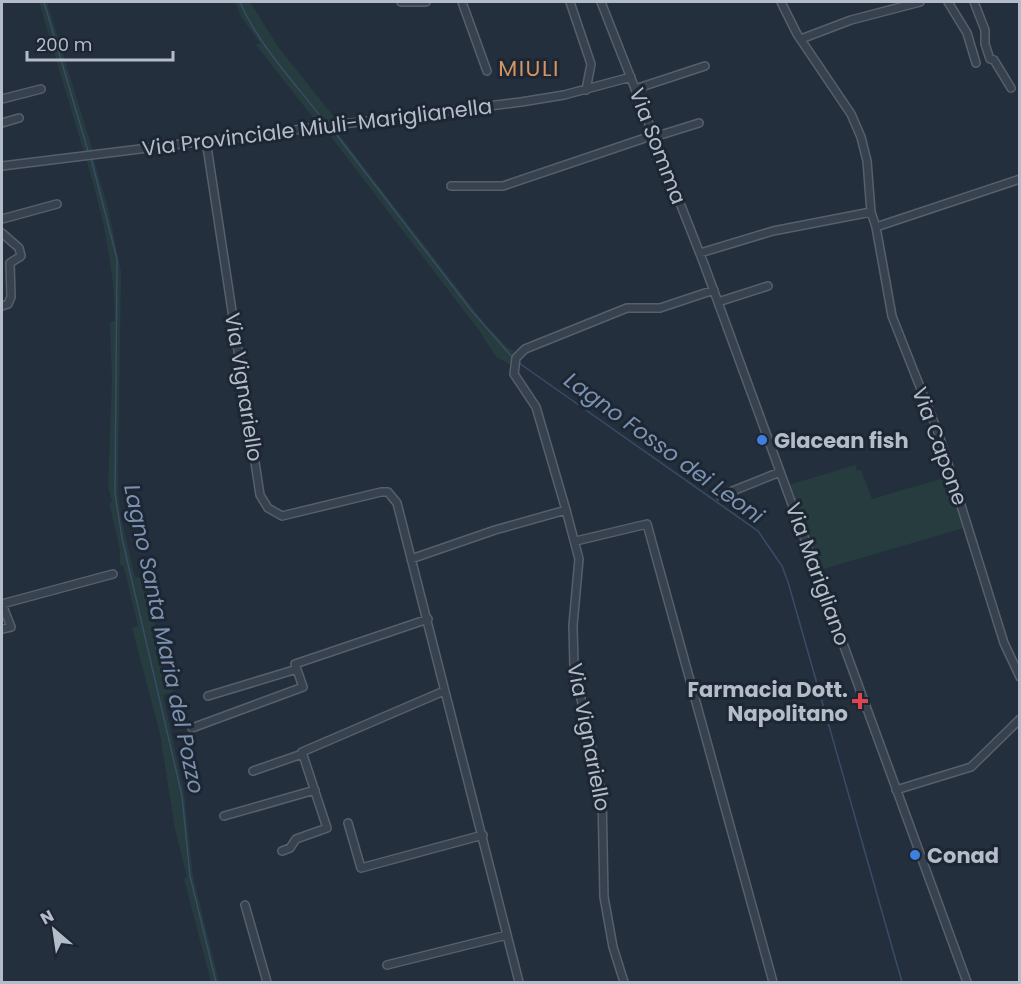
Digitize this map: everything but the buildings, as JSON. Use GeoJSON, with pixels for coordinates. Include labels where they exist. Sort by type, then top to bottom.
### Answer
{"type":"FeatureCollection","features":[{"type":"Feature","properties":{"kind":"street"},"geometry":{"type":"LineString","coordinates":[[400,2],[426,2]]}},
{"type":"Feature","properties":{"kind":"street"},"geometry":{"type":"LineString","coordinates":[[462,2],[487,71]]}},
{"type":"Feature","properties":{"kind":"street"},"geometry":{"type":"LineString","coordinates":[[570,2],[591,64],[586,90]]}},
{"type":"Feature","properties":{"kind":"street","name":"Via Somma"},"geometry":{"type":"LineString","coordinates":[[601,2],[714,290]]}},
{"type":"Feature","properties":{"kind":"street","name":"Via Capone"},"geometry":{"type":"LineString","coordinates":[[781,2],[801,39],[857,124],[867,160],[871,212],[876,226],[892,316],[939,435],[1006,650],[1020,677]]}},
{"type":"Feature","properties":{"kind":"street"},"geometry":{"type":"LineString","coordinates":[[801,39],[851,20],[920,2]]}},
{"type":"Feature","properties":{"kind":"street"},"geometry":{"type":"LineString","coordinates":[[948,2],[967,33],[976,63]]}},
{"type":"Feature","properties":{"kind":"street"},"geometry":{"type":"LineString","coordinates":[[974,2],[985,30],[985,44],[990,59],[994,60],[1011,88]]}},
{"type":"Feature","properties":{"kind":"street"},"geometry":{"type":"LineString","coordinates":[[635,89],[705,66]]}},
{"type":"Feature","properties":{"kind":"street","name":"Via Provinciale Miuli-Mariglianella"},"geometry":{"type":"LineString","coordinates":[[2,166],[436,114],[564,95],[631,77]]}},
{"type":"Feature","properties":{"kind":"street"},"geometry":{"type":"LineString","coordinates":[[2,99],[41,89]]}},
{"type":"Feature","properties":{"kind":"street"},"geometry":{"type":"LineString","coordinates":[[2,123],[19,118]]}},
{"type":"Feature","properties":{"kind":"street"},"geometry":{"type":"LineString","coordinates":[[451,186],[503,186],[699,123]]}},
{"type":"Feature","properties":{"kind":"street","name":"Via Vignariello"},"geometry":{"type":"LineString","coordinates":[[206,140],[260,495],[268,508],[282,516],[381,492],[388,492],[397,503],[519,982]]}},
{"type":"Feature","properties":{"kind":"street"},"geometry":{"type":"LineString","coordinates":[[876,226],[1020,179]]}},
{"type":"Feature","properties":{"kind":"street"},"geometry":{"type":"LineString","coordinates":[[2,219],[57,204]]}},
{"type":"Feature","properties":{"kind":"street"},"geometry":{"type":"LineString","coordinates":[[700,253],[773,231],[871,212]]}},
{"type":"Feature","properties":{"kind":"street"},"geometry":{"type":"LineString","coordinates":[[2,233],[19,248],[21,256],[10,263],[11,297],[8,304],[2,306]]}},
{"type":"Feature","properties":{"kind":"street"},"geometry":{"type":"LineString","coordinates":[[718,302],[768,286]]}},
{"type":"Feature","properties":{"kind":"street","name":"Via Vignariello"},"geometry":{"type":"LineString","coordinates":[[624,982],[613,947],[604,897],[602,794],[576,682],[573,658],[573,625],[579,566],[576,541],[536,407],[516,378],[514,363],[525,349],[611,314],[632,307],[660,308],[714,290]]}},
{"type":"Feature","properties":{"kind":"street","name":"Via Marigliano"},"geometry":{"type":"LineString","coordinates":[[714,290],[967,982]]}},
{"type":"Feature","properties":{"kind":"street"},"geometry":{"type":"LineString","coordinates":[[720,496],[780,472]]}},
{"type":"Feature","properties":{"kind":"street"},"geometry":{"type":"LineString","coordinates":[[411,559],[495,530],[566,510]]}},
{"type":"Feature","properties":{"kind":"street"},"geometry":{"type":"LineString","coordinates":[[576,541],[647,524],[773,982]]}},
{"type":"Feature","properties":{"kind":"street"},"geometry":{"type":"LineString","coordinates":[[2,629],[11,627],[2,604],[113,574]]}},
{"type":"Feature","properties":{"kind":"street"},"geometry":{"type":"LineString","coordinates":[[192,728],[303,687],[295,664],[428,619]]}},
{"type":"Feature","properties":{"kind":"street"},"geometry":{"type":"LineString","coordinates":[[208,696],[297,669]]}},
{"type":"Feature","properties":{"kind":"street"},"geometry":{"type":"LineString","coordinates":[[253,771],[302,754],[324,740],[444,691]]}},
{"type":"Feature","properties":{"kind":"street"},"geometry":{"type":"LineString","coordinates":[[896,790],[971,767],[1020,719]]}},
{"type":"Feature","properties":{"kind":"street"},"geometry":{"type":"LineString","coordinates":[[282,851],[290,848],[296,838],[327,828],[302,754]]}},
{"type":"Feature","properties":{"kind":"street"},"geometry":{"type":"LineString","coordinates":[[224,816],[315,790]]}},
{"type":"Feature","properties":{"kind":"street"},"geometry":{"type":"LineString","coordinates":[[348,823],[361,868],[432,851],[483,835]]}},
{"type":"Feature","properties":{"kind":"street"},"geometry":{"type":"LineString","coordinates":[[245,905],[267,982]]}},
{"type":"Feature","properties":{"kind":"street"},"geometry":{"type":"LineString","coordinates":[[387,965],[507,935]]}},
{"type":"Feature","properties":{"kind":"green space"},"geometry":{"type":"Polygon","coordinates":[[[39,2],[47,2],[93,151],[84,153],[39,2]]]}},
{"type":"Feature","properties":{"kind":"green space"},"geometry":{"type":"Polygon","coordinates":[[[235,2],[250,2],[279,48],[338,122],[318,124],[256,45],[260,43],[242,18],[235,2]]]}},
{"type":"Feature","properties":{"kind":"green space"},"geometry":{"type":"Polygon","coordinates":[[[334,128],[485,324],[508,348],[516,352],[511,365],[496,357],[478,329],[325,129],[334,128]]]}},
{"type":"Feature","properties":{"kind":"green space"},"geometry":{"type":"Polygon","coordinates":[[[86,159],[94,160],[108,208],[121,272],[118,487],[120,513],[135,577],[142,578],[173,692],[163,695],[184,792],[193,876],[219,982],[211,982],[184,879],[187,877],[175,829],[160,734],[132,628],[138,626],[124,567],[120,564],[120,549],[109,503],[112,502],[108,487],[112,380],[110,322],[115,321],[114,300],[106,238],[86,159]]]}},
{"type":"Feature","properties":{"kind":"green space"},"geometry":{"type":"Polygon","coordinates":[[[855,465],[857,471],[861,470],[872,499],[951,476],[967,527],[820,570],[789,485],[855,465]]]}},
{"type":"Feature","properties":{"kind":"waterway","name":"Lagno Santa Maria del Pozzo"},"geometry":{"type":"LineString","coordinates":[[44,2],[88,151]]}},
{"type":"Feature","properties":{"kind":"waterway","name":"Lagno Fosso dei Leoni"},"geometry":{"type":"LineString","coordinates":[[240,2],[257,34],[325,122]]}},
{"type":"Feature","properties":{"kind":"waterway","name":"Lagno Fosso dei Leoni"},"geometry":{"type":"LineString","coordinates":[[332,129],[471,310],[512,357]]}},
{"type":"Feature","properties":{"kind":"waterway","name":"Lagno Santa Maria del Pozzo"},"geometry":{"type":"LineString","coordinates":[[91,158],[117,259],[115,494],[122,538],[182,796],[190,876],[216,982]]}},
{"type":"Feature","properties":{"kind":"waterway","name":"Lagno Fosso dei Leoni"},"geometry":{"type":"LineString","coordinates":[[519,363],[758,531],[782,566],[902,982]]}},
{"type":"Feature","properties":{"kind":"place","name":"Glacean fish"},"geometry":{"type":"Point","coordinates":[762,440]}},
{"type":"Feature","properties":{"kind":"place","name":"Farmacia Dott. Napolitano"},"geometry":{"type":"Point","coordinates":[860,701]}},
{"type":"Feature","properties":{"kind":"place","name":"Conad"},"geometry":{"type":"Point","coordinates":[915,855]}},
{"type":"Feature","properties":{"kind":"district","name":"MIULI"},"geometry":{"type":"Point","coordinates":[529,68]}}]}
